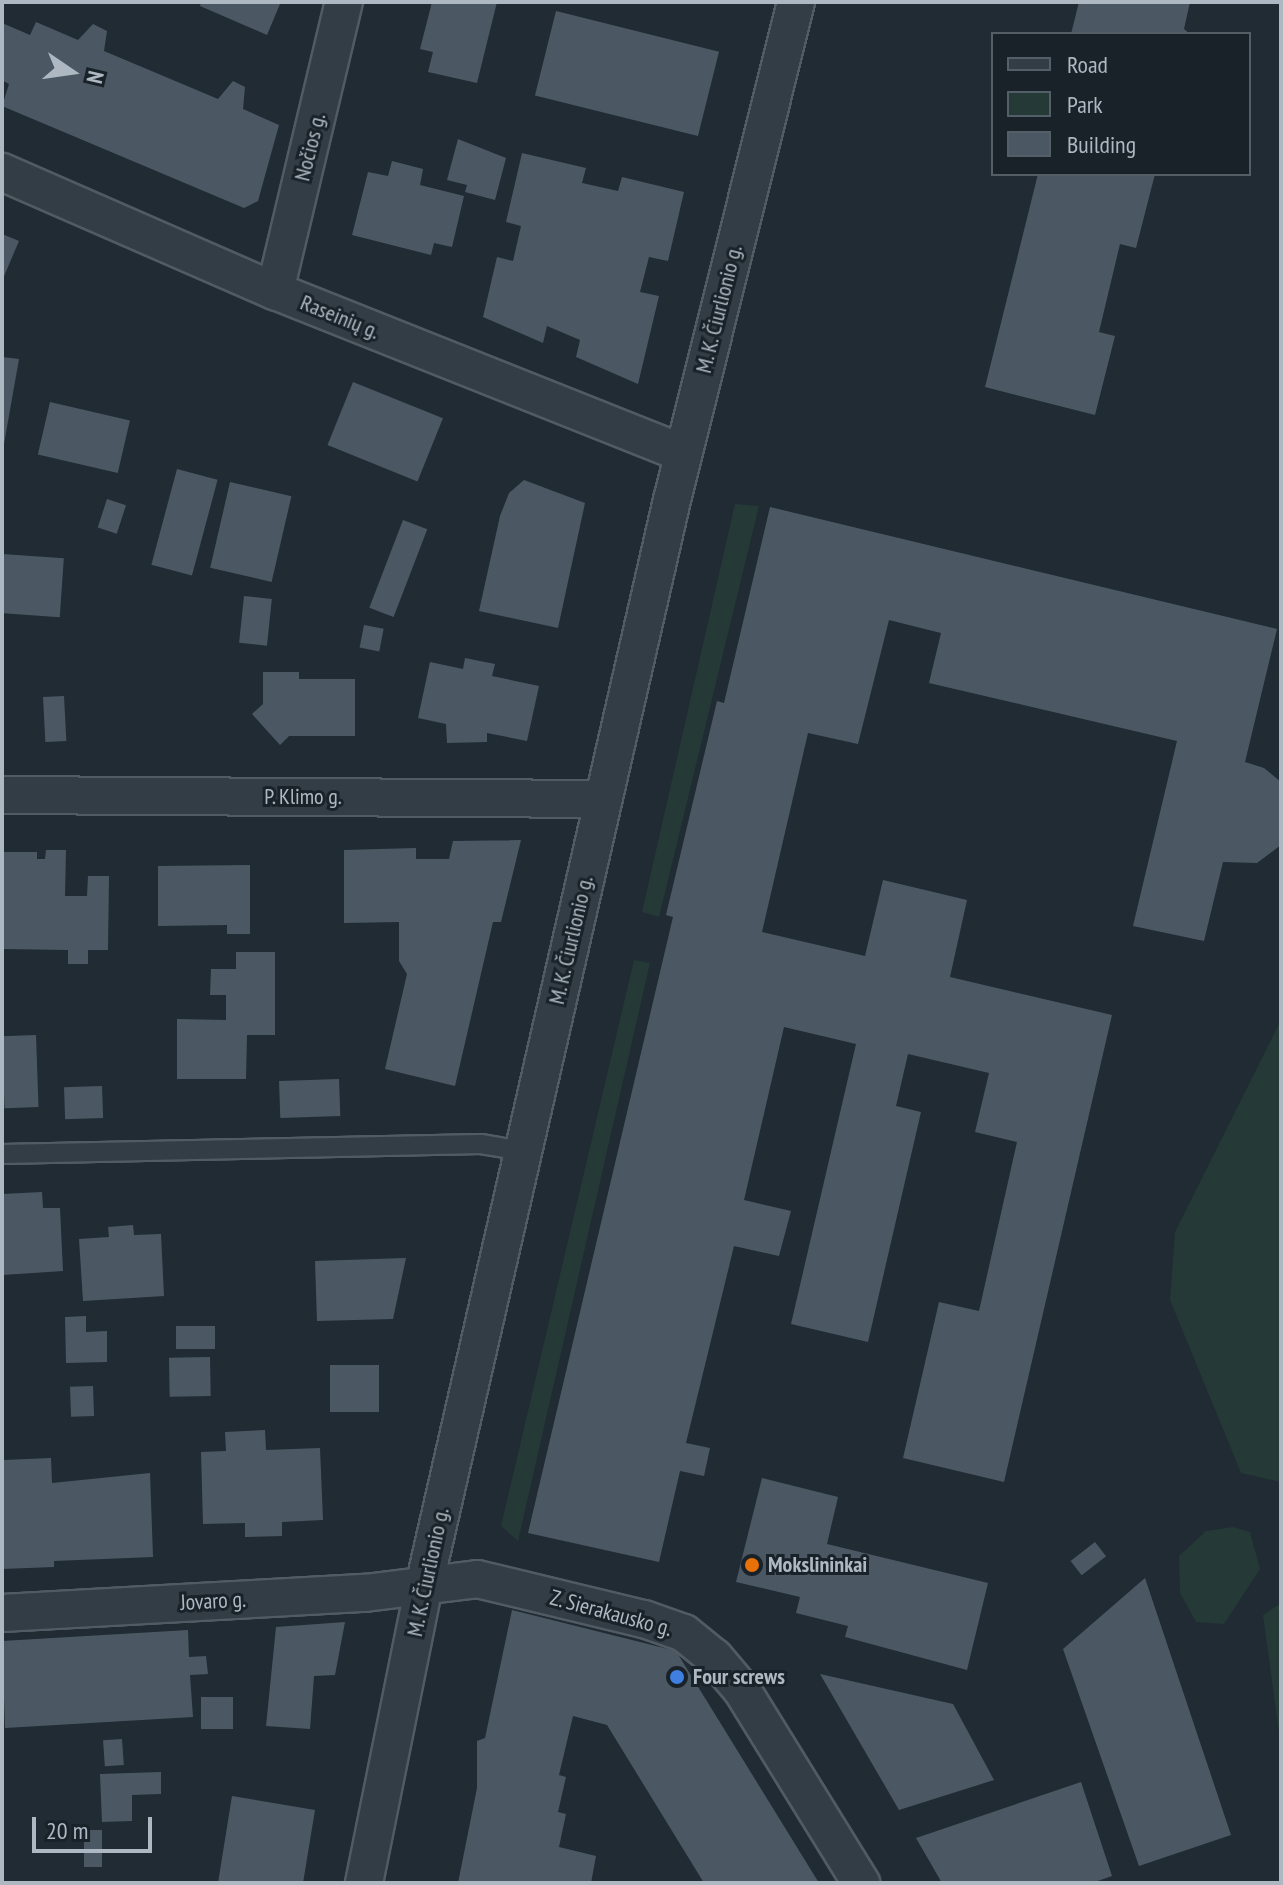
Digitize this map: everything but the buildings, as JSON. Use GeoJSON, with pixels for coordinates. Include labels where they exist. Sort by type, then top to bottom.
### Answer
{"type":"FeatureCollection","features":[{"type":"Feature","properties":{"kind":"street","name":"Nočios g."},"geometry":{"type":"LineString","coordinates":[[275,291],[344,2]]}},
{"type":"Feature","properties":{"kind":"street","name":"M. K. Čiurlionio g."},"geometry":{"type":"LineString","coordinates":[[364,1883],[424,1586],[603,799],[683,453],[796,2]]}},
{"type":"Feature","properties":{"kind":"street","name":"Raseinių g."},"geometry":{"type":"LineString","coordinates":[[2,172],[275,291],[683,453]]}},
{"type":"Feature","properties":{"kind":"street","name":"P. Klimo g."},"geometry":{"type":"LineString","coordinates":[[2,795],[603,799]]}},
{"type":"Feature","properties":{"kind":"street","name":"Z. Sierakausko g."},"geometry":{"type":"LineString","coordinates":[[424,1586],[477,1579],[684,1633],[714,1657],[742,1690],[861,1883]]}},
{"type":"Feature","properties":{"kind":"street","name":"Jovaro g."},"geometry":{"type":"LineString","coordinates":[[2,1613],[424,1586]]}},
{"type":"Feature","properties":{"kind":"lane"},"geometry":{"type":"LineString","coordinates":[[2,1154],[481,1144],[523,1151]]}},
{"type":"Feature","properties":{"kind":"green space"},"geometry":{"type":"Polygon","coordinates":[[[735,504],[759,506],[659,917],[642,912],[735,504]]]}},
{"type":"Feature","properties":{"kind":"green space"},"geometry":{"type":"Polygon","coordinates":[[[634,960],[650,963],[518,1541],[501,1526],[634,960]]]}},
{"type":"Feature","properties":{"kind":"green space"},"geometry":{"type":"Polygon","coordinates":[[[1281,1020],[1281,1482],[1241,1473],[1170,1300],[1175,1232],[1281,1020]]]}},
{"type":"Feature","properties":{"kind":"green space"},"geometry":{"type":"Polygon","coordinates":[[[1233,1527],[1250,1532],[1260,1569],[1224,1624],[1196,1622],[1180,1593],[1179,1556],[1206,1531],[1233,1527]]]}},
{"type":"Feature","properties":{"kind":"green space"},"geometry":{"type":"Polygon","coordinates":[[[1281,1603],[1281,1747],[1263,1615],[1281,1603]]]}},
{"type":"Feature","properties":{"kind":"place","name":"Mokslininkai"},"geometry":{"type":"Point","coordinates":[752,1565]}},
{"type":"Feature","properties":{"kind":"place","name":"Four screws"},"geometry":{"type":"Point","coordinates":[677,1677]}}]}
